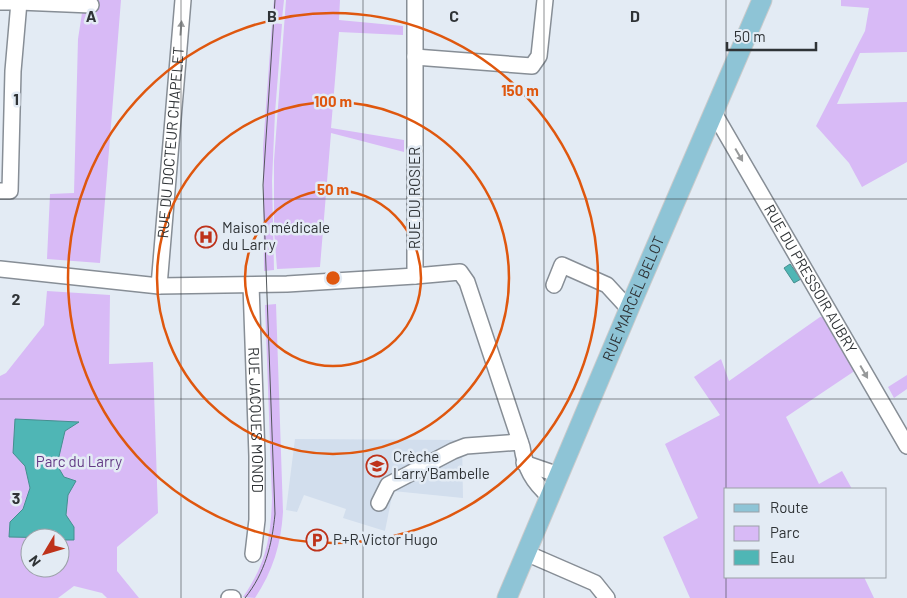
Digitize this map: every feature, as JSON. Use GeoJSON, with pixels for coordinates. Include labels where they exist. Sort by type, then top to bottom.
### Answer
{"type":"FeatureCollection","features":[{"type":"Feature","properties":{"kind":"main road","name":"RUE MARCEL BELOT"},"geometry":{"type":"LineString","coordinates":[[507,598],[628,309],[762,0]]}},
{"type":"Feature","properties":{"kind":"street","name":"RUE DU DOCTEUR CHAPELET"},"geometry":{"type":"LineString","coordinates":[[159,286],[183,0]]}},
{"type":"Feature","properties":{"kind":"street","name":"RUE DU ROSIER"},"geometry":{"type":"LineString","coordinates":[[415,0],[415,276]]}},
{"type":"Feature","properties":{"kind":"street"},"geometry":{"type":"LineString","coordinates":[[416,57],[532,66],[539,56],[545,0]]}},
{"type":"Feature","properties":{"kind":"street"},"geometry":{"type":"LineString","coordinates":[[0,2],[91,5]]}},
{"type":"Feature","properties":{"kind":"street"},"geometry":{"type":"LineString","coordinates":[[0,191],[10,191],[13,71],[19,2]]}},
{"type":"Feature","properties":{"kind":"street","name":"RUE DU PRESSOIR AUBRY"},"geometry":{"type":"LineString","coordinates":[[714,113],[907,446]]}},
{"type":"Feature","properties":{"kind":"street"},"geometry":{"type":"LineString","coordinates":[[554,285],[562,266],[607,285],[628,309]]}},
{"type":"Feature","properties":{"kind":"street"},"geometry":{"type":"LineString","coordinates":[[0,270],[159,286],[251,285],[460,272],[467,282],[520,442],[524,463],[538,487],[549,496]]}},
{"type":"Feature","properties":{"kind":"street","name":"RUE JACQUES MONOD"},"geometry":{"type":"LineString","coordinates":[[251,285],[257,510],[253,554]]}},
{"type":"Feature","properties":{"kind":"street"},"geometry":{"type":"LineString","coordinates":[[379,503],[388,485],[452,451],[466,446],[520,442]]}},
{"type":"Feature","properties":{"kind":"street"},"geometry":{"type":"LineString","coordinates":[[524,463],[559,475]]}},
{"type":"Feature","properties":{"kind":"street"},"geometry":{"type":"LineString","coordinates":[[526,553],[595,583],[607,598]]}},
{"type":"Feature","properties":{"kind":"shaded area","name":"Crèche Larry'Bambelle"},"geometry":{"type":"Polygon","coordinates":[[[295,439],[462,440],[463,498],[393,491],[385,531],[343,518],[346,509],[304,495],[297,512],[286,510],[295,439]]]}},
{"type":"Feature","properties":{"kind":"green space"},"geometry":{"type":"Polygon","coordinates":[[[84,0],[121,0],[100,263],[47,259],[50,194],[74,193],[78,39],[84,0]]]}},
{"type":"Feature","properties":{"kind":"green space"},"geometry":{"type":"Polygon","coordinates":[[[274,0],[284,0],[282,19],[272,19],[274,0]]]}},
{"type":"Feature","properties":{"kind":"green space"},"geometry":{"type":"Polygon","coordinates":[[[286,0],[340,0],[339,20],[403,26],[403,35],[339,32],[331,128],[404,140],[404,152],[331,133],[320,267],[277,269],[274,230],[274,161],[286,0]]]}},
{"type":"Feature","properties":{"kind":"green space"},"geometry":{"type":"Polygon","coordinates":[[[841,0],[907,0],[907,52],[860,53],[837,104],[907,102],[907,162],[862,187],[849,163],[816,126],[865,31],[869,8],[841,6],[841,0]]]}},
{"type":"Feature","properties":{"kind":"green space"},"geometry":{"type":"Polygon","coordinates":[[[272,23],[282,24],[272,181],[274,270],[264,271],[263,148],[272,23]]]}},
{"type":"Feature","properties":{"kind":"green space","name":"Parc du Larry"},"geometry":{"type":"Polygon","coordinates":[[[47,291],[110,295],[109,364],[153,362],[158,513],[117,547],[117,571],[139,598],[107,598],[102,593],[74,586],[58,598],[0,598],[0,376],[6,373],[44,325],[47,291]]]}},
{"type":"Feature","properties":{"kind":"green space"},"geometry":{"type":"Polygon","coordinates":[[[276,304],[282,524],[275,557],[267,578],[255,598],[243,597],[262,561],[266,550],[270,525],[272,498],[265,305],[276,304]]]}},
{"type":"Feature","properties":{"kind":"green space"},"geometry":{"type":"Polygon","coordinates":[[[820,317],[825,317],[856,370],[786,417],[819,484],[842,471],[851,488],[724,488],[724,578],[864,578],[874,598],[690,598],[663,537],[698,518],[665,444],[720,415],[694,377],[721,359],[729,381],[820,317]]]}},
{"type":"Feature","properties":{"kind":"green space"},"geometry":{"type":"Polygon","coordinates":[[[907,375],[907,389],[894,398],[888,387],[907,375]]]}},
{"type":"Feature","properties":{"kind":"water"},"geometry":{"type":"Polygon","coordinates":[[[790,264],[801,279],[794,283],[784,268],[790,264]]]}},
{"type":"Feature","properties":{"kind":"water"},"geometry":{"type":"Polygon","coordinates":[[[15,419],[79,422],[65,431],[57,465],[64,477],[76,481],[68,495],[66,515],[74,527],[74,540],[70,540],[70,528],[20,528],[20,537],[9,537],[10,522],[23,509],[30,488],[25,466],[13,453],[15,419]]]}},
{"type":"Feature","properties":{"kind":"tram line"},"geometry":{"type":"LineString","coordinates":[[245,598],[258,579],[266,558],[272,537],[275,514],[263,185],[275,0]]}},
{"type":"Feature","properties":{"kind":"place","name":"Maison médicale du Larry"},"geometry":{"type":"Point","coordinates":[206,237]}},
{"type":"Feature","properties":{"kind":"place","name":"Crèche Larry'Bambelle"},"geometry":{"type":"Point","coordinates":[377,466]}},
{"type":"Feature","properties":{"kind":"place","name":"P+R Victor Hugo"},"geometry":{"type":"Point","coordinates":[317,540]}}]}
